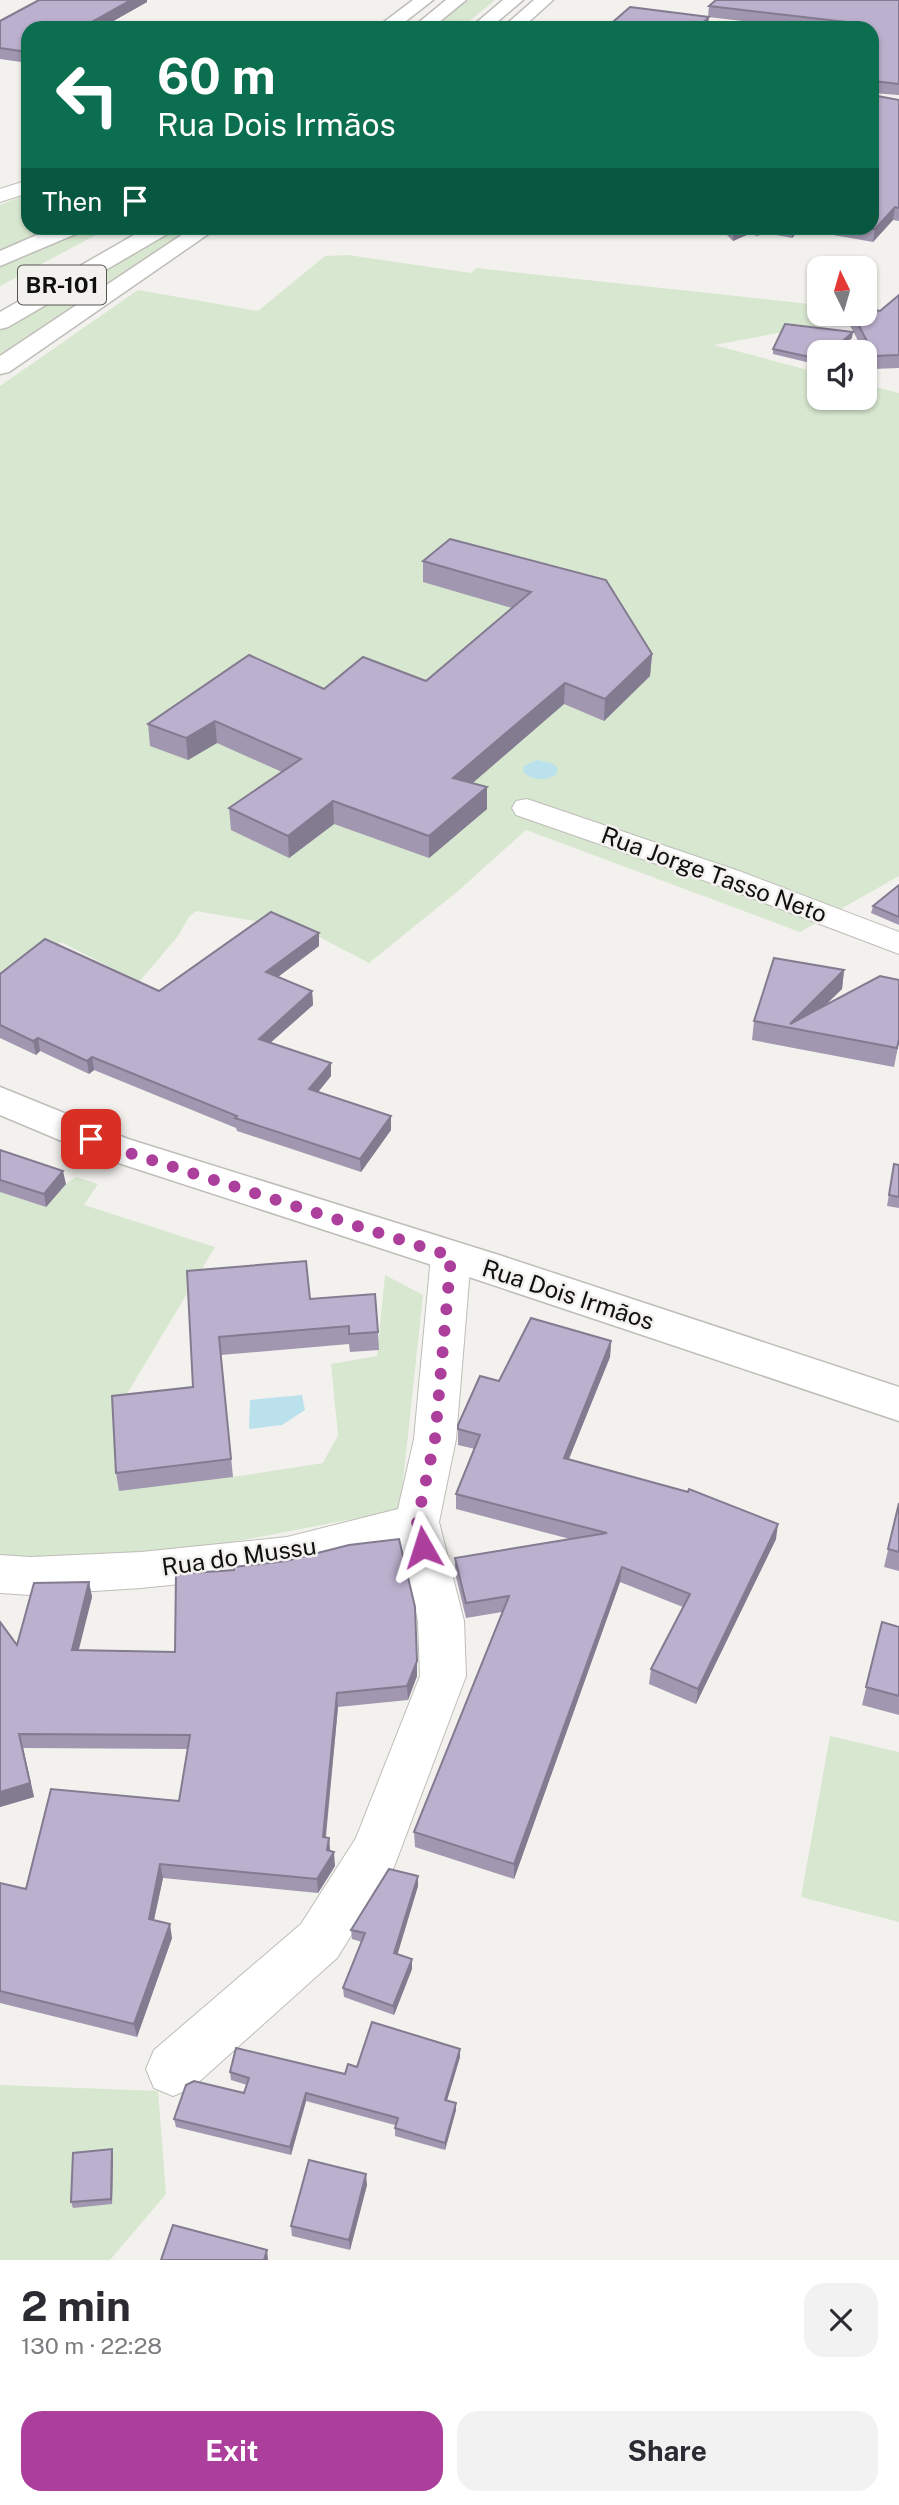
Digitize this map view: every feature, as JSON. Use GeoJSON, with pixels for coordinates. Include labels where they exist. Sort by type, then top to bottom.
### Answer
{"type":"FeatureCollection","features":[{"type":"Feature","properties":{"kind":"main road"},"geometry":{"type":"LineString","coordinates":[[394,21],[424,0]]}},
{"type":"Feature","properties":{"kind":"main road"},"geometry":{"type":"LineString","coordinates":[[430,21],[457,0]]}},
{"type":"Feature","properties":{"kind":"main road"},"geometry":{"type":"LineString","coordinates":[[488,21],[514,0]]}},
{"type":"Feature","properties":{"kind":"main road"},"geometry":{"type":"LineString","coordinates":[[519,21],[544,0]]}},
{"type":"Feature","properties":{"kind":"main road"},"geometry":{"type":"LineString","coordinates":[[0,259],[54,235]]}},
{"type":"Feature","properties":{"kind":"main road","name":"BR-101"},"geometry":{"type":"LineString","coordinates":[[34,277],[114,235]]}},
{"type":"Feature","properties":{"kind":"main road","name":"BR-101"},"geometry":{"type":"LineString","coordinates":[[0,322],[149,235]]}},
{"type":"Feature","properties":{"kind":"main road"},"geometry":{"type":"LineString","coordinates":[[0,367],[196,235]]}},
{"type":"Feature","properties":{"kind":"main road","name":"Rua Dois Irmãos"},"geometry":{"type":"LineString","coordinates":[[0,1100],[114,1148],[899,1404]]}},
{"type":"Feature","properties":{"kind":"street"},"geometry":{"type":"LineString","coordinates":[[0,176],[21,183]]}},
{"type":"Feature","properties":{"kind":"street"},"geometry":{"type":"LineString","coordinates":[[0,196],[21,188]]}},
{"type":"Feature","properties":{"kind":"street","name":"Rua Jorge Tasso Neto"},"geometry":{"type":"LineString","coordinates":[[527,808],[729,878],[899,944]]}},
{"type":"Feature","properties":{"kind":"street"},"geometry":{"type":"LineString","coordinates":[[173,2068],[319,1941],[376,1852],[443,1676],[441,1621],[417,1522],[435,1439],[451,1256]]}},
{"type":"Feature","properties":{"kind":"street","name":"Rua do Mussu"},"geometry":{"type":"LineString","coordinates":[[0,1574],[31,1577],[141,1570],[287,1555],[417,1522]]}},
{"type":"Feature","properties":{"kind":"green space"},"geometry":{"type":"Polygon","coordinates":[[[466,0],[495,0],[470,21],[439,21],[466,0]]]}},
{"type":"Feature","properties":{"kind":"green space"},"geometry":{"type":"Polygon","coordinates":[[[21,197],[21,235],[36,235],[0,250],[0,205],[21,197]]]}},
{"type":"Feature","properties":{"kind":"green space"},"geometry":{"type":"Polygon","coordinates":[[[69,235],[96,235],[0,286],[0,266],[69,235]]]}},
{"type":"Feature","properties":{"kind":"green space"},"geometry":{"type":"Polygon","coordinates":[[[165,235],[182,235],[0,358],[0,331],[165,235]]]}},
{"type":"Feature","properties":{"kind":"green space"},"geometry":{"type":"Polygon","coordinates":[[[348,255],[471,273],[476,268],[807,304],[807,326],[817,326],[714,345],[807,370],[807,410],[877,410],[877,387],[899,393],[899,876],[800,932],[526,830],[458,891],[369,963],[306,930],[196,911],[139,982],[61,942],[0,989],[0,386],[138,290],[258,311],[325,256],[348,255]]]}},
{"type":"Feature","properties":{"kind":"green space"},"geometry":{"type":"Polygon","coordinates":[[[76,1177],[98,1184],[84,1205],[215,1247],[115,1414],[233,1477],[323,1463],[338,1435],[331,1364],[377,1356],[385,1275],[423,1295],[400,1510],[196,1549],[55,1566],[0,1557],[0,1192],[46,1207],[66,1184],[76,1177]]]}},
{"type":"Feature","properties":{"kind":"green space"},"geometry":{"type":"Polygon","coordinates":[[[830,1736],[899,1752],[899,1922],[801,1897],[830,1736]]]}},
{"type":"Feature","properties":{"kind":"green space"},"geometry":{"type":"Polygon","coordinates":[[[0,2085],[158,2091],[166,2194],[110,2260],[0,2260],[0,2085]]]}},
{"type":"Feature","properties":{"kind":"water"},"geometry":{"type":"Polygon","coordinates":[[[537,760],[552,763],[558,768],[556,775],[539,779],[523,772],[524,766],[537,760]]]}},
{"type":"Feature","properties":{"kind":"water"},"geometry":{"type":"Polygon","coordinates":[[[302,1395],[305,1410],[282,1425],[249,1429],[250,1400],[302,1395]]]}},
{"type":"Feature","properties":{"kind":"building"},"geometry":{"type":"Polygon","coordinates":[[[39,0],[131,0],[94,21],[21,21],[21,51],[0,48],[0,21],[39,0]]]}},
{"type":"Feature","properties":{"kind":"building"},"geometry":{"type":"Polygon","coordinates":[[[716,0],[899,0],[899,84],[879,82],[879,21],[838,21],[709,6],[716,0]]]}},
{"type":"Feature","properties":{"kind":"building"},"geometry":{"type":"Polygon","coordinates":[[[630,7],[709,17],[705,21],[614,21],[630,7]]]}},
{"type":"Feature","properties":{"kind":"building"},"geometry":{"type":"Polygon","coordinates":[[[879,96],[899,100],[899,208],[895,207],[879,225],[879,96]]]}},
{"type":"Feature","properties":{"kind":"building"},"geometry":{"type":"Polygon","coordinates":[[[899,295],[899,355],[877,356],[877,340],[866,340],[859,326],[877,326],[877,310],[880,311],[899,295]]]}},
{"type":"Feature","properties":{"kind":"building"},"geometry":{"type":"Polygon","coordinates":[[[785,324],[853,332],[844,340],[807,340],[807,356],[773,349],[785,324]]]}},
{"type":"Feature","properties":{"kind":"building"},"geometry":{"type":"Polygon","coordinates":[[[450,539],[606,580],[652,654],[605,699],[565,683],[453,778],[487,787],[429,836],[333,801],[288,836],[229,808],[301,759],[215,721],[186,738],[148,724],[249,655],[324,689],[363,657],[426,681],[531,592],[423,561],[450,539]]]}},
{"type":"Feature","properties":{"kind":"building"},"geometry":{"type":"Polygon","coordinates":[[[899,885],[899,917],[873,906],[899,885]]]}},
{"type":"Feature","properties":{"kind":"building"},"geometry":{"type":"Polygon","coordinates":[[[271,912],[319,933],[266,972],[312,991],[259,1039],[331,1063],[309,1089],[391,1116],[360,1159],[235,1118],[237,1116],[92,1057],[87,1061],[38,1038],[33,1041],[0,1025],[0,974],[45,939],[159,991],[271,912]]]}},
{"type":"Feature","properties":{"kind":"building"},"geometry":{"type":"Polygon","coordinates":[[[774,958],[844,970],[790,1024],[880,976],[899,980],[897,1048],[754,1021],[774,958]]]}},
{"type":"Feature","properties":{"kind":"building"},"geometry":{"type":"Polygon","coordinates":[[[0,1150],[63,1171],[44,1194],[0,1180],[0,1150]]]}},
{"type":"Feature","properties":{"kind":"building"},"geometry":{"type":"Polygon","coordinates":[[[894,1164],[899,1165],[899,1197],[889,1195],[894,1164]]]}},
{"type":"Feature","properties":{"kind":"building"},"geometry":{"type":"Polygon","coordinates":[[[306,1261],[310,1299],[375,1294],[378,1332],[349,1334],[349,1326],[219,1337],[231,1459],[116,1473],[112,1396],[193,1387],[187,1271],[306,1261]]]}},
{"type":"Feature","properties":{"kind":"building"},"geometry":{"type":"Polygon","coordinates":[[[531,1318],[611,1341],[564,1458],[688,1492],[689,1489],[778,1524],[698,1689],[651,1669],[690,1594],[622,1567],[514,1864],[414,1832],[509,1596],[466,1603],[455,1558],[607,1533],[456,1494],[480,1435],[458,1429],[458,1425],[480,1376],[499,1381],[531,1318]]]}},
{"type":"Feature","properties":{"kind":"building"},"geometry":{"type":"Polygon","coordinates":[[[899,1503],[899,1552],[888,1549],[899,1503]]]}},
{"type":"Feature","properties":{"kind":"building"},"geometry":{"type":"Polygon","coordinates":[[[399,1539],[415,1607],[417,1661],[407,1686],[337,1693],[323,1837],[329,1838],[327,1850],[334,1852],[317,1879],[160,1864],[149,1919],[170,1924],[134,2024],[0,1991],[0,1883],[26,1889],[51,1789],[179,1801],[190,1735],[19,1734],[30,1783],[0,1792],[0,1622],[17,1645],[34,1583],[89,1582],[72,1650],[175,1652],[176,1574],[234,1570],[234,1567],[286,1561],[349,1545],[399,1539]]]}},
{"type":"Feature","properties":{"kind":"building"},"geometry":{"type":"Polygon","coordinates":[[[882,1622],[899,1627],[899,1696],[866,1687],[882,1622]]]}},
{"type":"Feature","properties":{"kind":"building"},"geometry":{"type":"Polygon","coordinates":[[[389,1869],[418,1876],[394,1953],[412,1959],[393,2006],[343,1988],[365,1933],[351,1930],[389,1869]]]}},
{"type":"Feature","properties":{"kind":"building"},"geometry":{"type":"Polygon","coordinates":[[[372,2022],[460,2049],[445,2100],[456,2103],[445,2143],[395,2128],[398,2118],[306,2093],[290,2147],[174,2119],[186,2085],[194,2081],[244,2093],[249,2078],[230,2072],[236,2048],[345,2074],[348,2064],[357,2067],[372,2022]]]}},
{"type":"Feature","properties":{"kind":"building"},"geometry":{"type":"Polygon","coordinates":[[[112,2149],[111,2199],[71,2202],[73,2153],[112,2149]]]}},
{"type":"Feature","properties":{"kind":"building"},"geometry":{"type":"Polygon","coordinates":[[[309,2160],[366,2174],[349,2240],[291,2226],[309,2160]]]}},
{"type":"Feature","properties":{"kind":"building"},"geometry":{"type":"Polygon","coordinates":[[[173,2225],[267,2250],[264,2260],[161,2260],[173,2225]]]}},
{"type":"Feature","properties":{"kind":"route"},"geometry":{"type":"LineString","coordinates":[[91,1139],[451,1256],[435,1439],[417,1522],[423,1547]]}}]}
